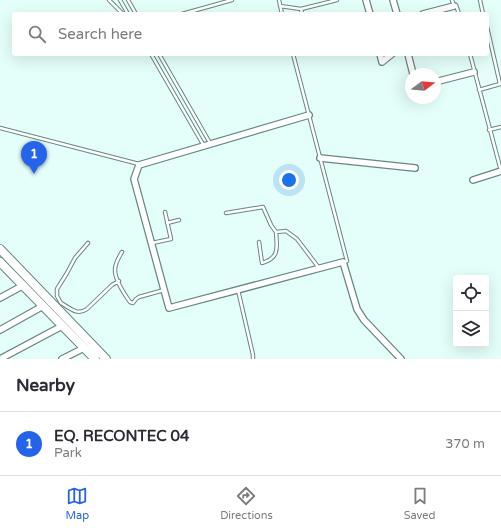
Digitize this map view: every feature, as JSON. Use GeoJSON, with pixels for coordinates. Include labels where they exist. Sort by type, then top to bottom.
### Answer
{"type":"FeatureCollection","features":[{"type":"Feature","properties":{"kind":"main road"},"geometry":{"type":"LineString","coordinates":[[0,249],[106,359]]}},
{"type":"Feature","properties":{"kind":"main road"},"geometry":{"type":"LineString","coordinates":[[0,262],[3,269],[24,285],[94,359]]}},
{"type":"Feature","properties":{"kind":"street"},"geometry":{"type":"LineString","coordinates":[[366,0],[369,12]]}},
{"type":"Feature","properties":{"kind":"street"},"geometry":{"type":"LineString","coordinates":[[393,0],[396,12]]}},
{"type":"Feature","properties":{"kind":"street"},"geometry":{"type":"LineString","coordinates":[[428,12],[453,3]]}},
{"type":"Feature","properties":{"kind":"street"},"geometry":{"type":"LineString","coordinates":[[380,56],[382,62],[390,56]]}},
{"type":"Feature","properties":{"kind":"street"},"geometry":{"type":"LineString","coordinates":[[408,56],[411,68]]}},
{"type":"Feature","properties":{"kind":"street"},"geometry":{"type":"LineString","coordinates":[[441,80],[474,72]]}},
{"type":"Feature","properties":{"kind":"street"},"geometry":{"type":"LineString","coordinates":[[309,115],[139,164],[134,179],[169,308],[343,262],[357,309],[364,320],[400,359]]}},
{"type":"Feature","properties":{"kind":"street"},"geometry":{"type":"LineString","coordinates":[[320,158],[415,168]]}},
{"type":"Feature","properties":{"kind":"street"},"geometry":{"type":"LineString","coordinates":[[473,180],[501,172]]}},
{"type":"Feature","properties":{"kind":"street"},"geometry":{"type":"LineString","coordinates":[[0,298],[24,285]]}},
{"type":"Feature","properties":{"kind":"street"},"geometry":{"type":"LineString","coordinates":[[0,330],[43,306]]}},
{"type":"Feature","properties":{"kind":"street"},"geometry":{"type":"LineString","coordinates":[[0,359],[62,326]]}},
{"type":"Feature","properties":{"kind":"street"},"geometry":{"type":"LineString","coordinates":[[62,359],[84,348]]}},
{"type":"Feature","properties":{"kind":"lane"},"geometry":{"type":"LineString","coordinates":[[109,0],[121,12]]}},
{"type":"Feature","properties":{"kind":"lane"},"geometry":{"type":"LineString","coordinates":[[120,0],[127,12]]}},
{"type":"Feature","properties":{"kind":"lane"},"geometry":{"type":"LineString","coordinates":[[128,0],[135,12]]}},
{"type":"Feature","properties":{"kind":"lane"},"geometry":{"type":"LineString","coordinates":[[189,12],[232,0]]}},
{"type":"Feature","properties":{"kind":"lane"},"geometry":{"type":"LineString","coordinates":[[279,0],[282,12]]}},
{"type":"Feature","properties":{"kind":"lane"},"geometry":{"type":"LineString","coordinates":[[280,6],[301,9],[337,0]]}},
{"type":"Feature","properties":{"kind":"lane"},"geometry":{"type":"LineString","coordinates":[[480,0],[483,12]]}},
{"type":"Feature","properties":{"kind":"lane"},"geometry":{"type":"LineString","coordinates":[[453,3],[458,12]]}},
{"type":"Feature","properties":{"kind":"lane"},"geometry":{"type":"LineString","coordinates":[[479,90],[500,84],[489,36]]}},
{"type":"Feature","properties":{"kind":"lane"},"geometry":{"type":"LineString","coordinates":[[152,56],[204,146]]}},
{"type":"Feature","properties":{"kind":"lane"},"geometry":{"type":"LineString","coordinates":[[160,56],[210,144]]}},
{"type":"Feature","properties":{"kind":"lane"},"geometry":{"type":"LineString","coordinates":[[294,56],[347,261],[343,262]]}},
{"type":"Feature","properties":{"kind":"lane"},"geometry":{"type":"LineString","coordinates":[[470,56],[501,172]]}},
{"type":"Feature","properties":{"kind":"lane"},"geometry":{"type":"LineString","coordinates":[[490,130],[501,127]]}},
{"type":"Feature","properties":{"kind":"lane"},"geometry":{"type":"LineString","coordinates":[[0,128],[139,164]]}},
{"type":"Feature","properties":{"kind":"lane"},"geometry":{"type":"LineString","coordinates":[[226,214],[263,207],[270,225],[276,232],[277,249],[275,256],[271,260],[262,263],[259,242]]}},
{"type":"Feature","properties":{"kind":"lane"},"geometry":{"type":"LineString","coordinates":[[152,244],[171,239],[165,212]]}},
{"type":"Feature","properties":{"kind":"lane"},"geometry":{"type":"LineString","coordinates":[[167,222],[179,220]]}},
{"type":"Feature","properties":{"kind":"lane"},"geometry":{"type":"LineString","coordinates":[[276,232],[286,231],[297,239],[319,268]]}},
{"type":"Feature","properties":{"kind":"lane"},"geometry":{"type":"LineString","coordinates":[[88,243],[75,258],[57,289],[56,296],[59,301],[77,312],[83,312],[118,281]]}},
{"type":"Feature","properties":{"kind":"lane"},"geometry":{"type":"LineString","coordinates":[[122,252],[115,271],[118,281],[130,302],[134,302],[136,298],[164,290]]}},
{"type":"Feature","properties":{"kind":"lane"},"geometry":{"type":"LineString","coordinates":[[238,290],[253,359]]}},
{"type":"Feature","properties":{"kind":"place","name":"EQ. RECONTEC 04"},"geometry":{"type":"Point","coordinates":[34,174]}}]}
